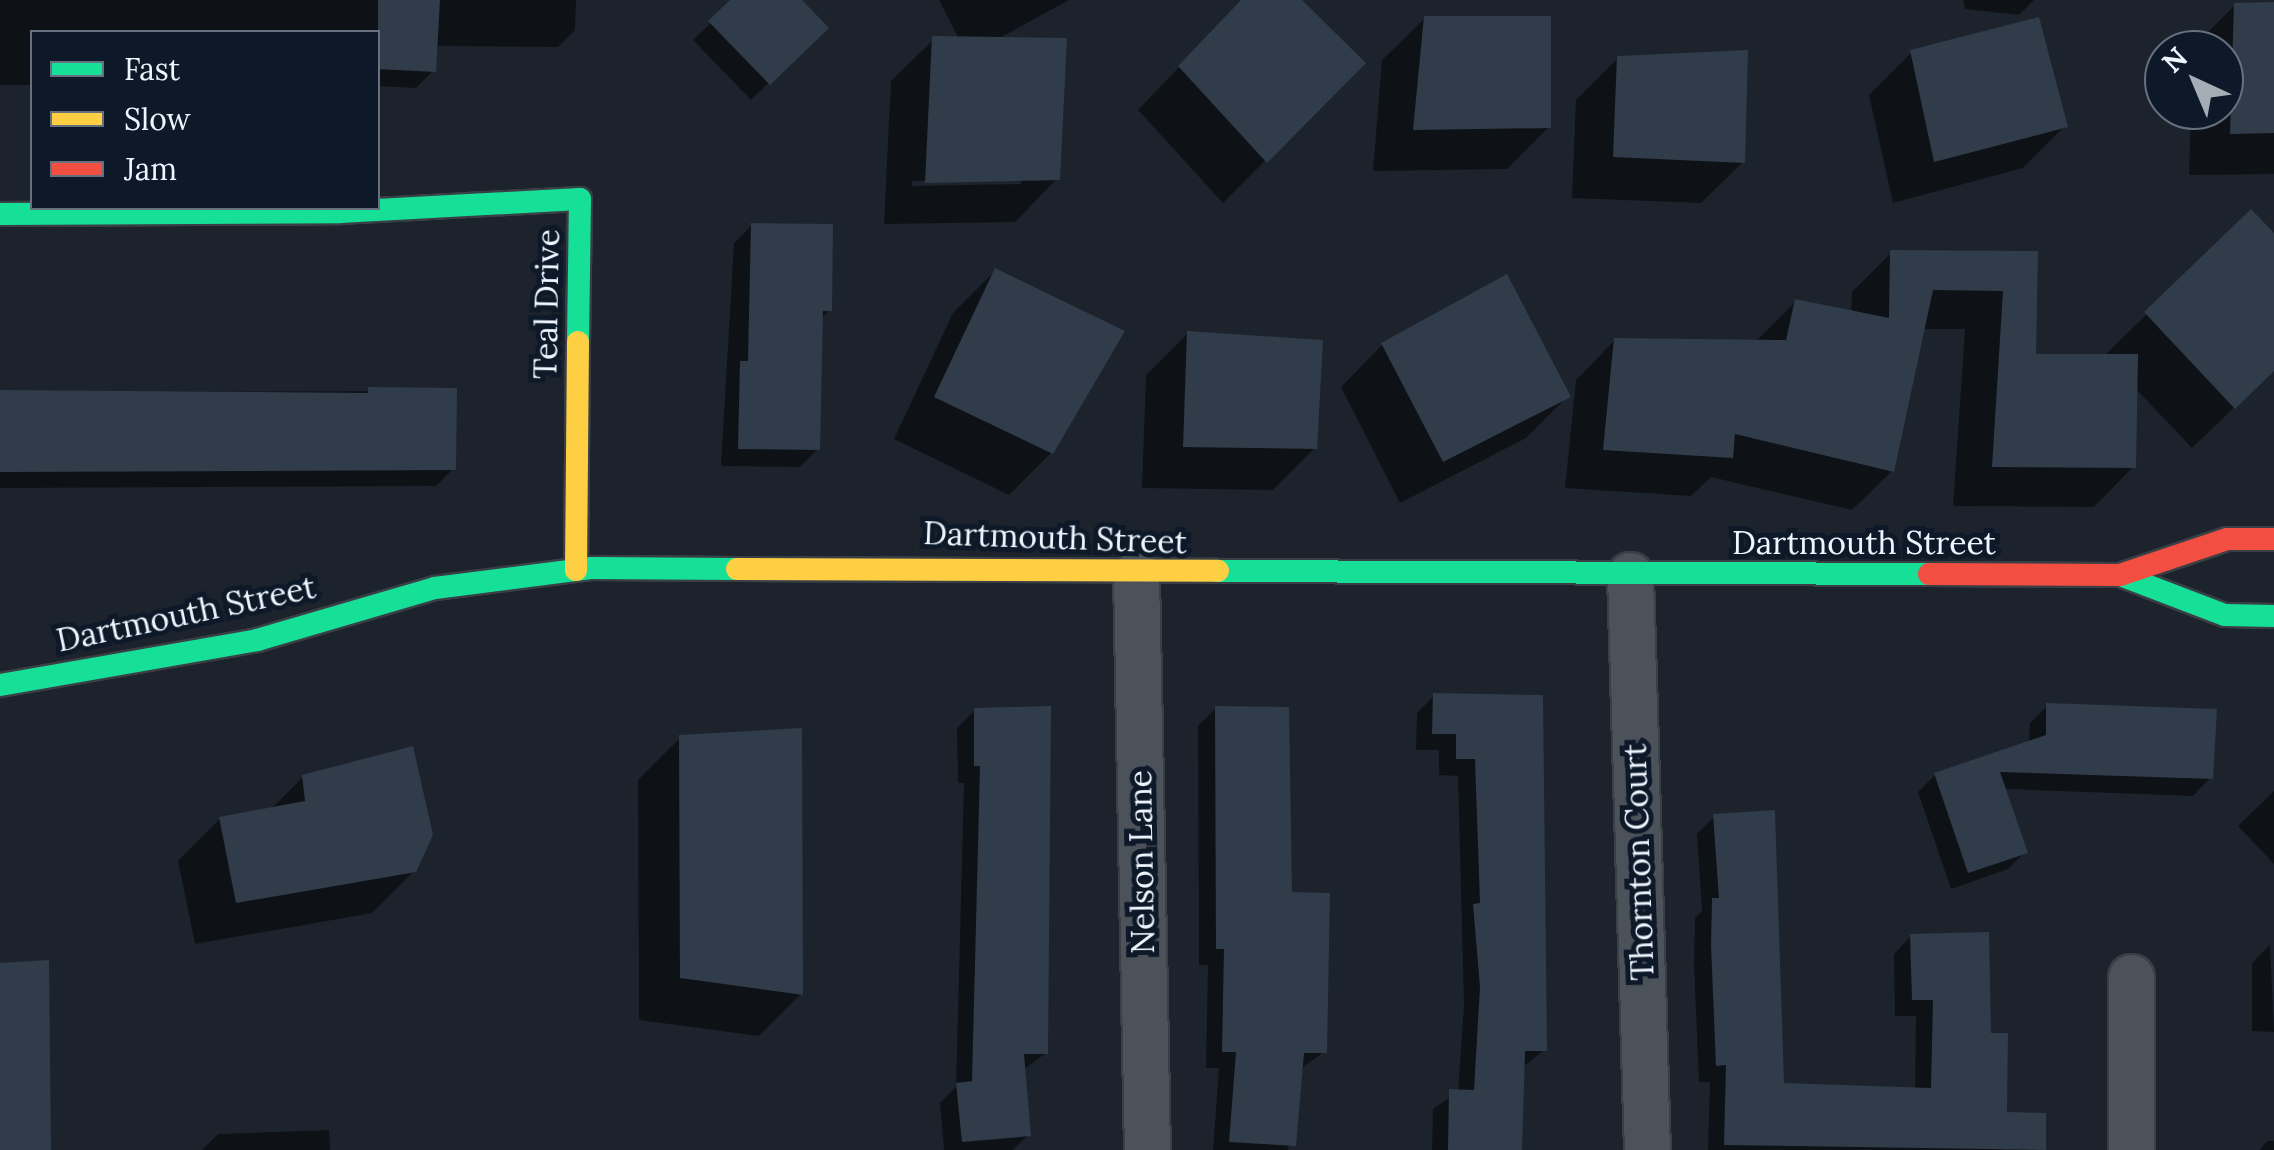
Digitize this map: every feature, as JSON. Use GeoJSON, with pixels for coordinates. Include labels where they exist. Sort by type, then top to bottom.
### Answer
{"type":"FeatureCollection","features":[{"type":"Feature","properties":{"kind":"street","name":"Teal Drive"},"geometry":{"type":"LineString","coordinates":[[380,210],[580,199],[576,570]]}},
{"type":"Feature","properties":{"kind":"street","name":"Teal Drive"},"geometry":{"type":"LineString","coordinates":[[0,214],[377,210]]}},
{"type":"Feature","properties":{"kind":"street","name":"Dartmouth Street"},"geometry":{"type":"LineString","coordinates":[[0,685],[257,640],[435,588],[576,570],[884,565],[1136,574],[2120,574],[2227,539],[2274,539]]}},
{"type":"Feature","properties":{"kind":"street","name":"Nelson Lane"},"geometry":{"type":"LineString","coordinates":[[1136,574],[1147,1150]]}},
{"type":"Feature","properties":{"kind":"street","name":"Thornton Court"},"geometry":{"type":"LineString","coordinates":[[1630,574],[1648,1150]]}},
{"type":"Feature","properties":{"kind":"street","name":"Dartmouth Street"},"geometry":{"type":"LineString","coordinates":[[2120,574],[2225,615],[2274,616]]}},
{"type":"Feature","properties":{"kind":"street"},"geometry":{"type":"LineString","coordinates":[[2131,977],[2131,1150]]}},
{"type":"Feature","properties":{"kind":"building"},"geometry":{"type":"Polygon","coordinates":[[[378,0],[440,0],[436,72],[380,69],[378,0]]]}},
{"type":"Feature","properties":{"kind":"building"},"geometry":{"type":"Polygon","coordinates":[[[730,0],[802,0],[829,28],[770,85],[708,21],[730,0]]]}},
{"type":"Feature","properties":{"kind":"building"},"geometry":{"type":"Polygon","coordinates":[[[1241,0],[1302,0],[1366,63],[1267,163],[1178,66],[1241,0]]]}},
{"type":"Feature","properties":{"kind":"building"},"geometry":{"type":"Polygon","coordinates":[[[2274,2],[2274,133],[2230,134],[2230,130],[2244,130],[2244,30],[2233,30],[2234,3],[2274,2]]]}},
{"type":"Feature","properties":{"kind":"building"},"geometry":{"type":"Polygon","coordinates":[[[1424,16],[1551,16],[1551,128],[1413,130],[1424,16]]]}},
{"type":"Feature","properties":{"kind":"building"},"geometry":{"type":"Polygon","coordinates":[[[2039,17],[2068,127],[1934,162],[1910,50],[2039,17]]]}},
{"type":"Feature","properties":{"kind":"building"},"geometry":{"type":"Polygon","coordinates":[[[932,36],[1067,38],[1060,180],[925,183],[932,36]]]}},
{"type":"Feature","properties":{"kind":"building"},"geometry":{"type":"Polygon","coordinates":[[[1748,50],[1745,163],[1613,157],[1617,56],[1748,50]]]}},
{"type":"Feature","properties":{"kind":"building"},"geometry":{"type":"Polygon","coordinates":[[[2251,209],[2274,233],[2274,371],[2235,409],[2144,312],[2251,209]]]}},
{"type":"Feature","properties":{"kind":"building"},"geometry":{"type":"Polygon","coordinates":[[[751,223],[833,224],[832,311],[823,311],[820,450],[738,449],[740,361],[748,361],[751,223]]]}},
{"type":"Feature","properties":{"kind":"building"},"geometry":{"type":"Polygon","coordinates":[[[1890,250],[2038,251],[2036,354],[2138,354],[2136,468],[1992,467],[2003,291],[1933,290],[1894,472],[1735,434],[1733,458],[1603,450],[1614,338],[1786,340],[1795,299],[1889,318],[1890,250]]]}},
{"type":"Feature","properties":{"kind":"building"},"geometry":{"type":"Polygon","coordinates":[[[995,268],[1125,331],[1053,454],[934,397],[995,268]]]}},
{"type":"Feature","properties":{"kind":"building"},"geometry":{"type":"Polygon","coordinates":[[[1507,274],[1571,397],[1443,462],[1381,343],[1507,274]]]}},
{"type":"Feature","properties":{"kind":"building"},"geometry":{"type":"Polygon","coordinates":[[[1187,331],[1323,340],[1317,449],[1183,447],[1187,331]]]}},
{"type":"Feature","properties":{"kind":"building"},"geometry":{"type":"Polygon","coordinates":[[[368,387],[457,388],[456,470],[0,472],[0,390],[368,393],[368,387]]]}},
{"type":"Feature","properties":{"kind":"building"},"geometry":{"type":"Polygon","coordinates":[[[1433,693],[1543,695],[1547,1051],[1525,1051],[1522,1150],[1448,1150],[1449,1089],[1474,1090],[1480,987],[1473,904],[1480,903],[1475,759],[1456,759],[1456,734],[1432,734],[1433,693]]]}},
{"type":"Feature","properties":{"kind":"building"},"geometry":{"type":"Polygon","coordinates":[[[2046,703],[2217,709],[2213,779],[2000,772],[2028,853],[1968,873],[1934,773],[2046,735],[2046,703]]]}},
{"type":"Feature","properties":{"kind":"building"},"geometry":{"type":"Polygon","coordinates":[[[1051,706],[1048,1054],[1024,1054],[1031,1136],[962,1142],[956,1083],[972,1081],[980,766],[974,766],[974,708],[1051,706]]]}},
{"type":"Feature","properties":{"kind":"building"},"geometry":{"type":"Polygon","coordinates":[[[1215,706],[1289,707],[1292,892],[1330,893],[1327,1053],[1304,1053],[1296,1146],[1229,1142],[1236,1052],[1222,1052],[1224,949],[1216,949],[1215,706]]]}},
{"type":"Feature","properties":{"kind":"building"},"geometry":{"type":"Polygon","coordinates":[[[802,728],[803,995],[680,978],[679,735],[802,728]]]}},
{"type":"Feature","properties":{"kind":"building"},"geometry":{"type":"Polygon","coordinates":[[[413,746],[433,835],[416,872],[236,903],[219,817],[305,801],[302,775],[413,746]]]}},
{"type":"Feature","properties":{"kind":"building"},"geometry":{"type":"Polygon","coordinates":[[[1775,810],[1784,1083],[1931,1088],[1933,1000],[1912,1000],[1910,934],[1989,932],[1991,1033],[2008,1033],[2007,1112],[2046,1113],[2046,1150],[1724,1145],[1726,1065],[1716,1066],[1711,945],[1712,898],[1719,898],[1713,814],[1775,810]]]}},
{"type":"Feature","properties":{"kind":"building"},"geometry":{"type":"Polygon","coordinates":[[[49,960],[51,1150],[0,1150],[0,963],[49,960]]]}},
{"type":"Feature","properties":{"kind":"traffic: fast"},"geometry":{"type":"LineString","coordinates":[[380,210],[580,199],[578,342]]}},
{"type":"Feature","properties":{"kind":"traffic: fast"},"geometry":{"type":"LineString","coordinates":[[0,214],[377,210]]}},
{"type":"Feature","properties":{"kind":"traffic: fast"},"geometry":{"type":"LineString","coordinates":[[0,685],[257,640],[435,588],[591,568],[737,569]]}},
{"type":"Feature","properties":{"kind":"traffic: fast"},"geometry":{"type":"LineString","coordinates":[[1218,571],[1929,574]]}},
{"type":"Feature","properties":{"kind":"traffic: fast"},"geometry":{"type":"LineString","coordinates":[[2120,575],[2225,615],[2274,616]]}},
{"type":"Feature","properties":{"kind":"traffic: slow"},"geometry":{"type":"LineString","coordinates":[[576,570],[578,342]]}},
{"type":"Feature","properties":{"kind":"traffic: slow"},"geometry":{"type":"LineString","coordinates":[[737,569],[1218,571]]}},
{"type":"Feature","properties":{"kind":"traffic: jam"},"geometry":{"type":"LineString","coordinates":[[1929,574],[2120,575],[2227,539],[2274,539]]}}]}
